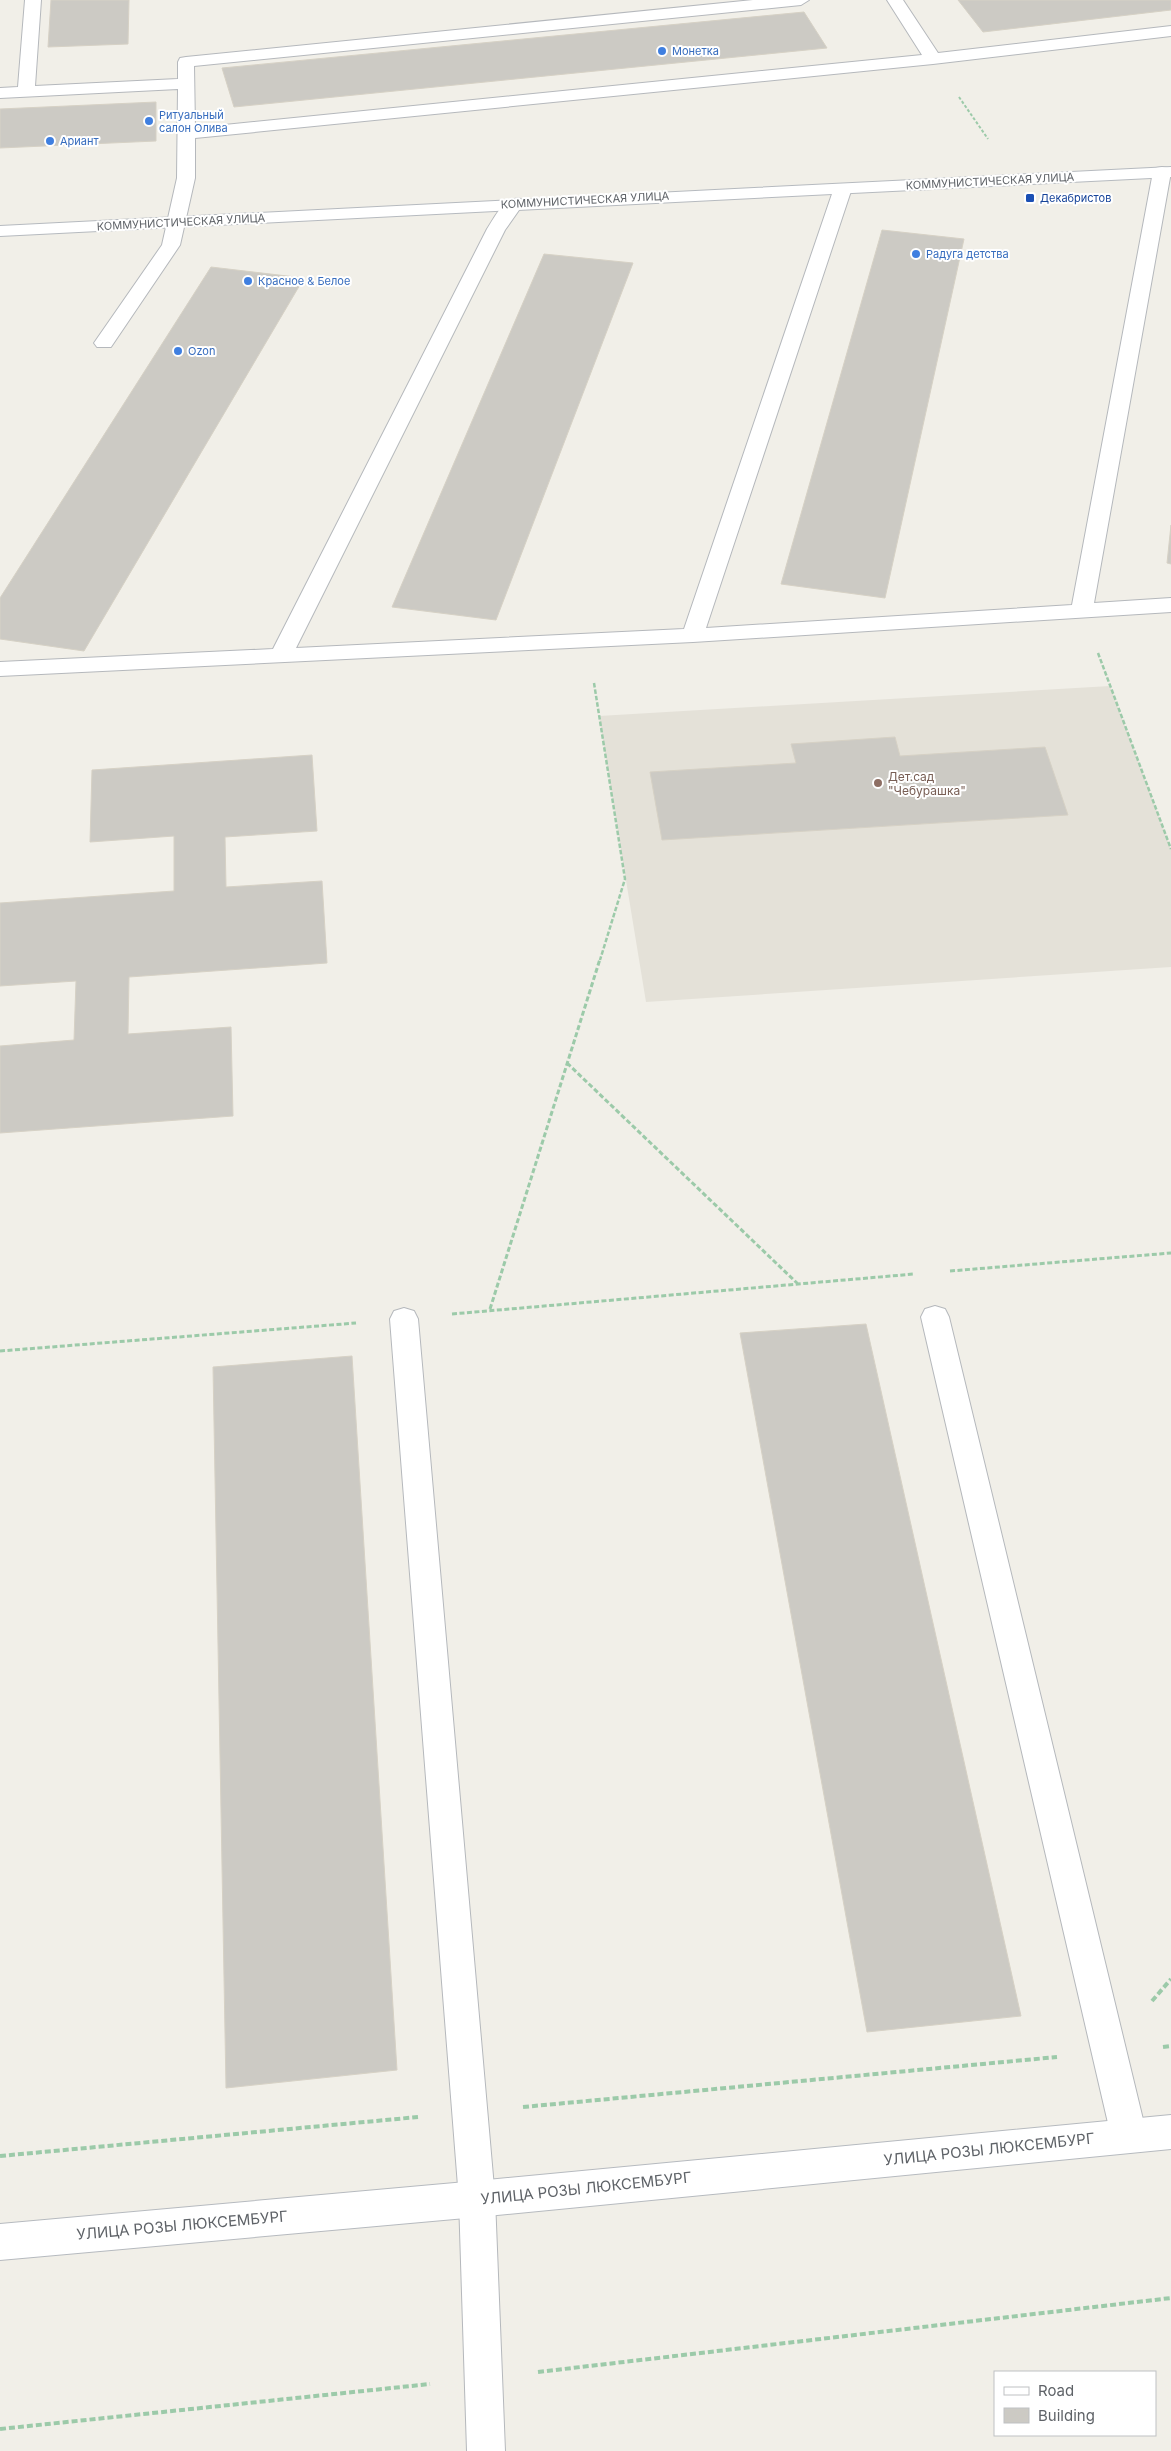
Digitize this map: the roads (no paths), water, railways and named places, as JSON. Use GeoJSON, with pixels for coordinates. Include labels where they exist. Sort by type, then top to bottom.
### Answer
{"type":"FeatureCollection","features":[{"type":"Feature","properties":{"kind":"street"},"geometry":{"type":"LineString","coordinates":[[26,92],[33,0]]}},
{"type":"Feature","properties":{"kind":"street"},"geometry":{"type":"LineString","coordinates":[[104,343],[172,246],[186,178],[186,62],[801,0]]}},
{"type":"Feature","properties":{"kind":"street"},"geometry":{"type":"LineString","coordinates":[[895,0],[933,59]]}},
{"type":"Feature","properties":{"kind":"street"},"geometry":{"type":"LineString","coordinates":[[186,134],[933,59],[1171,31]]}},
{"type":"Feature","properties":{"kind":"street"},"geometry":{"type":"LineString","coordinates":[[0,93],[186,84]]}},
{"type":"Feature","properties":{"kind":"street"},"geometry":{"type":"LineString","coordinates":[[1082,609],[1166,172]]}},
{"type":"Feature","properties":{"kind":"street","name":"КОММУНИСТИЧЕСКАЯ УЛИЦА"},"geometry":{"type":"LineString","coordinates":[[0,230],[1166,172]]}},
{"type":"Feature","properties":{"kind":"street"},"geometry":{"type":"LineString","coordinates":[[693,635],[843,188]]}},
{"type":"Feature","properties":{"kind":"street"},"geometry":{"type":"LineString","coordinates":[[281,654],[496,229],[515,203]]}},
{"type":"Feature","properties":{"kind":"street"},"geometry":{"type":"LineString","coordinates":[[0,669],[693,635],[1171,604]]}},
{"type":"Feature","properties":{"kind":"street"},"geometry":{"type":"LineString","coordinates":[[935,1317],[1129,2136]]}},
{"type":"Feature","properties":{"kind":"street"},"geometry":{"type":"LineString","coordinates":[[404,1319],[478,2199],[486,2451]]}},
{"type":"Feature","properties":{"kind":"street","name":"УЛИЦА РОЗЫ ЛЮКСЕМБУРГ"},"geometry":{"type":"LineString","coordinates":[[0,2242],[478,2199],[1171,2132]]}},
{"type":"Feature","properties":{"kind":"place","name":"Монетка"},"geometry":{"type":"Point","coordinates":[662,51]}},
{"type":"Feature","properties":{"kind":"place","name":"Ритуальный салон Олива"},"geometry":{"type":"Point","coordinates":[149,121]}},
{"type":"Feature","properties":{"kind":"place","name":"Ариант"},"geometry":{"type":"Point","coordinates":[50,141]}},
{"type":"Feature","properties":{"kind":"place","name":"Декабристов"},"geometry":{"type":"Point","coordinates":[1030,198]}},
{"type":"Feature","properties":{"kind":"place","name":"Радуга детства"},"geometry":{"type":"Point","coordinates":[916,254]}},
{"type":"Feature","properties":{"kind":"place","name":"Красное & Белое"},"geometry":{"type":"Point","coordinates":[248,281]}},
{"type":"Feature","properties":{"kind":"place","name":"Ozon"},"geometry":{"type":"Point","coordinates":[178,351]}},
{"type":"Feature","properties":{"kind":"place","name":"Дет.сад \"Чебурашка\""},"geometry":{"type":"Point","coordinates":[878,783]}}]}
